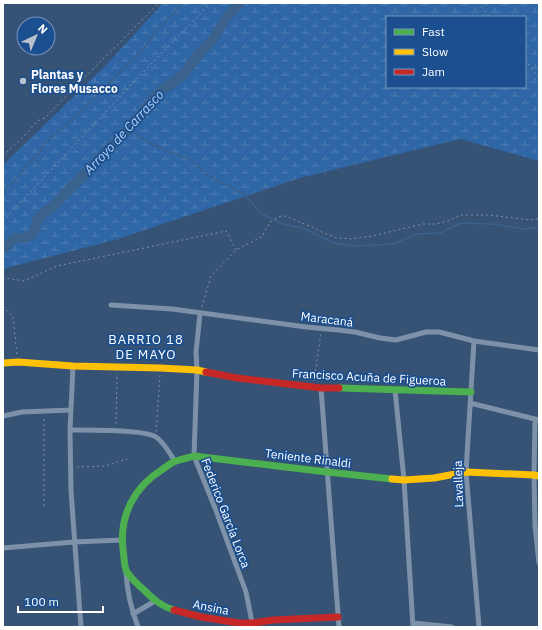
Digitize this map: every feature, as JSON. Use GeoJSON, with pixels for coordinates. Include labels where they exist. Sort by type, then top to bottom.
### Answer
{"type":"FeatureCollection","features":[{"type":"Feature","properties":{"kind":"street","name":"Maracaná"},"geometry":{"type":"LineString","coordinates":[[111,305],[172,310],[322,328],[396,340],[426,332],[439,332],[474,341],[539,350]]}},
{"type":"Feature","properties":{"kind":"street","name":"Federico García Lorca"},"geometry":{"type":"LineString","coordinates":[[200,314],[196,352],[197,370],[194,456],[246,592],[253,625]]}},
{"type":"Feature","properties":{"kind":"street","name":"Lavalleja"},"geometry":{"type":"LineString","coordinates":[[474,341],[466,472],[479,627]]}},
{"type":"Feature","properties":{"kind":"street","name":"Francisco Acuña de Figueroa"},"geometry":{"type":"LineString","coordinates":[[3,363],[18,362],[73,366],[197,370],[237,378],[321,388],[471,392]]}},
{"type":"Feature","properties":{"kind":"street"},"geometry":{"type":"LineString","coordinates":[[73,366],[70,467],[81,627]]}},
{"type":"Feature","properties":{"kind":"street"},"geometry":{"type":"LineString","coordinates":[[321,388],[339,627]]}},
{"type":"Feature","properties":{"kind":"street"},"geometry":{"type":"LineString","coordinates":[[394,390],[404,480],[413,625],[452,627]]}},
{"type":"Feature","properties":{"kind":"street"},"geometry":{"type":"LineString","coordinates":[[470,403],[537,419],[535,526],[539,563]]}},
{"type":"Feature","properties":{"kind":"street"},"geometry":{"type":"LineString","coordinates":[[3,416],[22,412],[44,410],[71,410]]}},
{"type":"Feature","properties":{"kind":"street"},"geometry":{"type":"LineString","coordinates":[[70,430],[116,431],[150,434],[162,443],[175,461]]}},
{"type":"Feature","properties":{"kind":"street","name":"Teniente Rinaldi"},"geometry":{"type":"LineString","coordinates":[[122,540],[123,525],[126,514],[131,502],[140,489],[152,476],[175,461],[194,456],[404,480],[434,478],[466,472],[537,476]]}},
{"type":"Feature","properties":{"kind":"street"},"geometry":{"type":"LineString","coordinates":[[3,548],[74,542],[122,540],[127,587],[133,614],[138,627]]}},
{"type":"Feature","properties":{"kind":"street","name":"Ansina"},"geometry":{"type":"LineString","coordinates":[[126,571],[144,592],[155,601],[168,608],[201,617],[253,625],[273,620],[338,617]]}},
{"type":"Feature","properties":{"kind":"street"},"geometry":{"type":"LineString","coordinates":[[133,614],[155,601]]}},
{"type":"Feature","properties":{"kind":"path"},"geometry":{"type":"LineString","coordinates":[[3,156],[29,131],[37,121],[45,118],[159,3]]}},
{"type":"Feature","properties":{"kind":"path"},"geometry":{"type":"LineString","coordinates":[[3,221],[145,70],[211,3]]}},
{"type":"Feature","properties":{"kind":"path"},"geometry":{"type":"LineString","coordinates":[[478,3],[489,16]]}},
{"type":"Feature","properties":{"kind":"path"},"geometry":{"type":"LineString","coordinates":[[526,61],[539,78]]}},
{"type":"Feature","properties":{"kind":"path"},"geometry":{"type":"LineString","coordinates":[[200,314],[211,276],[236,250],[263,236],[270,222],[276,217],[285,216],[312,226],[337,238],[351,239],[372,236],[423,224],[436,224],[448,221],[461,215],[489,215],[529,220],[539,219]]}},
{"type":"Feature","properties":{"kind":"path"},"geometry":{"type":"LineString","coordinates":[[3,280],[6,278],[24,281],[57,266],[226,231],[236,250]]}},
{"type":"Feature","properties":{"kind":"path"},"geometry":{"type":"LineString","coordinates":[[3,306],[13,317],[18,362]]}},
{"type":"Feature","properties":{"kind":"path"},"geometry":{"type":"LineString","coordinates":[[313,387],[322,328]]}},
{"type":"Feature","properties":{"kind":"path"},"geometry":{"type":"LineString","coordinates":[[116,431],[117,367]]}},
{"type":"Feature","properties":{"kind":"path"},"geometry":{"type":"LineString","coordinates":[[156,437],[160,368]]}},
{"type":"Feature","properties":{"kind":"path"},"geometry":{"type":"LineString","coordinates":[[44,410],[44,506]]}},
{"type":"Feature","properties":{"kind":"path"},"geometry":{"type":"LineString","coordinates":[[70,467],[105,466],[127,459]]}},
{"type":"Feature","properties":{"kind":"green space"},"geometry":{"type":"Polygon","coordinates":[[[163,3],[539,3],[539,161],[460,139],[300,178],[118,239],[3,269],[3,165],[106,65],[163,3]]]}},
{"type":"Feature","properties":{"kind":"waterway"},"geometry":{"type":"LineString","coordinates":[[3,190],[13,182],[38,155],[45,143],[75,118],[84,107],[103,91],[131,62],[148,43],[155,32],[183,3]]}},
{"type":"Feature","properties":{"kind":"waterway","name":"Arroyo de Carrasco"},"geometry":{"type":"LineString","coordinates":[[3,249],[15,238],[26,238],[33,234],[38,218],[53,206],[129,128],[158,93],[183,75],[198,55],[212,41],[228,15],[240,3]]}},
{"type":"Feature","properties":{"kind":"waterway"},"geometry":{"type":"LineString","coordinates":[[129,128],[146,141],[187,158],[214,179],[243,193],[262,214],[283,224],[303,228],[334,243],[354,246],[393,244],[416,234],[440,233],[461,223],[491,224],[525,229],[539,227]]}},
{"type":"Feature","properties":{"kind":"traffic: fast"},"geometry":{"type":"LineString","coordinates":[[339,388],[471,392]]}},
{"type":"Feature","properties":{"kind":"traffic: fast"},"geometry":{"type":"LineString","coordinates":[[174,610],[165,607],[154,600],[127,572],[124,561],[122,536],[127,513],[137,493],[153,476],[171,463],[194,456],[392,479]]}},
{"type":"Feature","properties":{"kind":"traffic: slow"},"geometry":{"type":"LineString","coordinates":[[3,363],[18,362],[73,366],[160,368],[197,370],[206,372]]}},
{"type":"Feature","properties":{"kind":"traffic: slow"},"geometry":{"type":"LineString","coordinates":[[392,479],[404,480],[434,478],[466,472],[539,476]]}},
{"type":"Feature","properties":{"kind":"traffic: jam"},"geometry":{"type":"LineString","coordinates":[[206,372],[237,378],[321,388],[339,388]]}},
{"type":"Feature","properties":{"kind":"traffic: jam"},"geometry":{"type":"LineString","coordinates":[[174,610],[201,617],[239,623],[338,617]]}},
{"type":"Feature","properties":{"kind":"place","name":"Plantas y Flores Musacco"},"geometry":{"type":"Point","coordinates":[23,81]}},
{"type":"Feature","properties":{"kind":"district","name":"BARRIO 18 DE MAYO"},"geometry":{"type":"Point","coordinates":[146,346]}}]}
